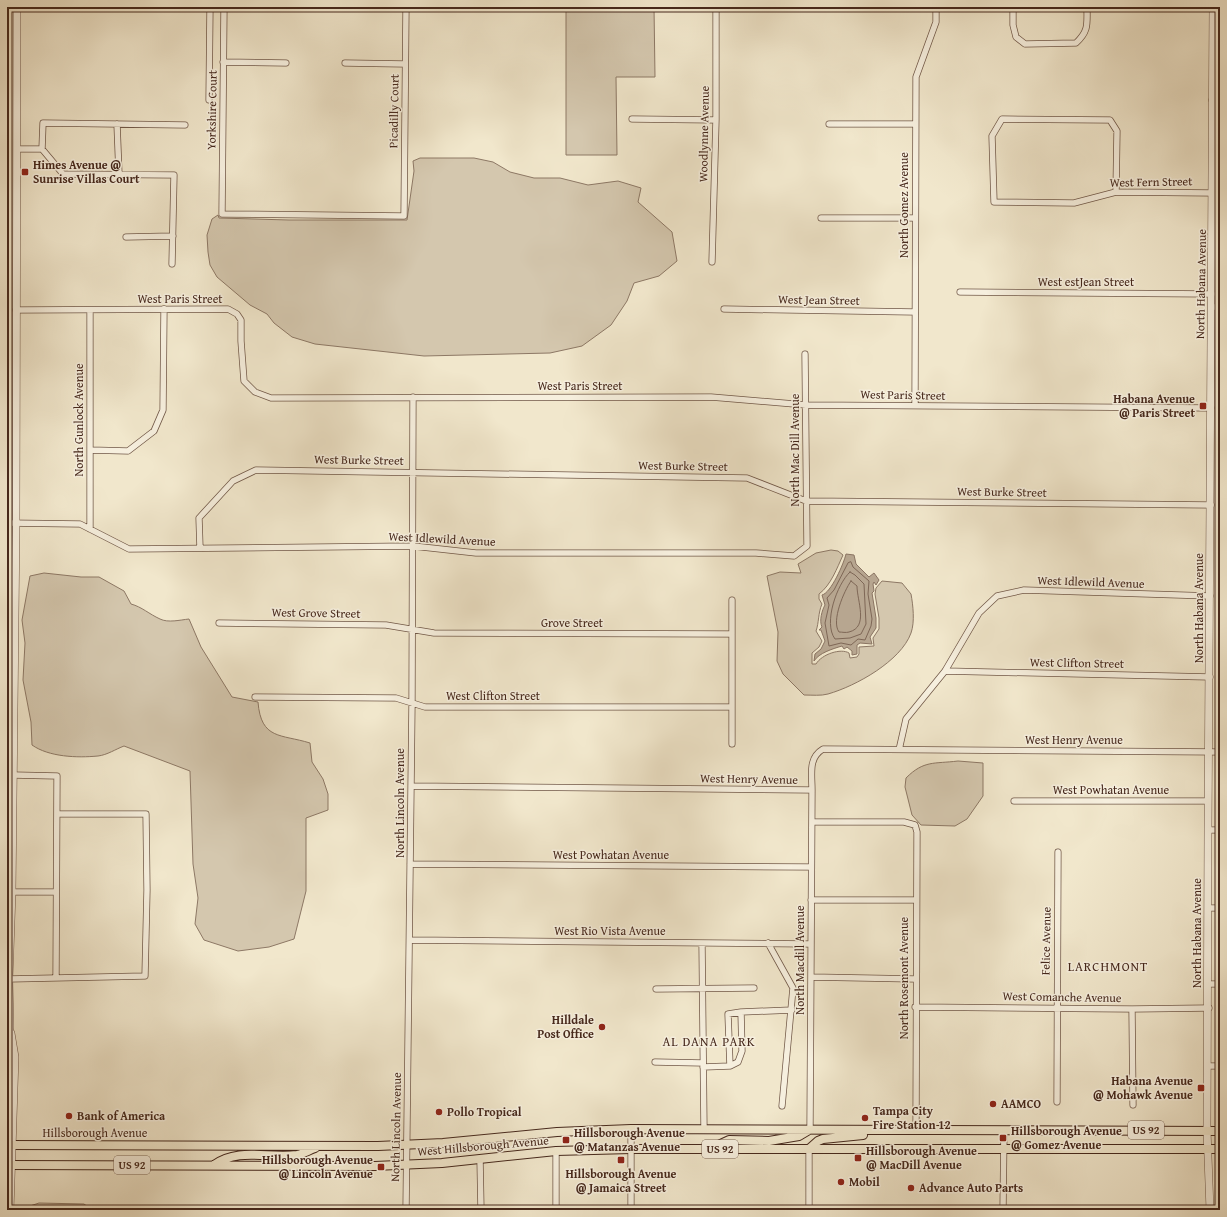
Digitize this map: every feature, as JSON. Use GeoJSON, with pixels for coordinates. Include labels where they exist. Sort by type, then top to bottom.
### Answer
{"type":"FeatureCollection","features":[{"type":"Feature","properties":{"kind":"main road","name":"West Hillsborough Avenue"},"geometry":{"type":"LineString","coordinates":[[183,1146],[408,1145],[557,1132],[631,1129],[1220,1131]]}},
{"type":"Feature","properties":{"kind":"main road"},"geometry":{"type":"LineString","coordinates":[[710,1149],[729,1140],[769,1141],[799,1136],[810,1130]]}},
{"type":"Feature","properties":{"kind":"main road"},"geometry":{"type":"LineString","coordinates":[[809,1149],[818,1140],[823,1139],[853,1135],[910,1135],[916,1130]]}},
{"type":"Feature","properties":{"kind":"main road","name":"Hillsborough Avenue"},"geometry":{"type":"LineString","coordinates":[[10,1145],[183,1146]]}},
{"type":"Feature","properties":{"kind":"main road"},"geometry":{"type":"LineString","coordinates":[[214,1165],[222,1159],[234,1155],[297,1155],[321,1146]]}},
{"type":"Feature","properties":{"kind":"main road","name":"West Hillsborough Avenue"},"geometry":{"type":"LineString","coordinates":[[9,1165],[406,1165],[556,1151],[631,1149],[1220,1149]]}},
{"type":"Feature","properties":{"kind":"street"},"geometry":{"type":"LineString","coordinates":[[10,1210],[9,1165],[15,1057],[10,1027],[9,979],[12,892],[16,524],[17,7]]}},
{"type":"Feature","properties":{"kind":"street"},"geometry":{"type":"LineString","coordinates":[[209,100],[210,7]]}},
{"type":"Feature","properties":{"kind":"street","name":"Yorkshire Court"},"geometry":{"type":"LineString","coordinates":[[224,7],[222,214],[404,216]]}},
{"type":"Feature","properties":{"kind":"street","name":"Picadilly Court"},"geometry":{"type":"LineString","coordinates":[[404,216],[406,7]]}},
{"type":"Feature","properties":{"kind":"street","name":"Woodlynne Avenue"},"geometry":{"type":"LineString","coordinates":[[712,262],[716,120],[716,7]]}},
{"type":"Feature","properties":{"kind":"street","name":"North Gomez Avenue"},"geometry":{"type":"LineString","coordinates":[[915,406],[916,76],[936,22],[936,7]]}},
{"type":"Feature","properties":{"kind":"street"},"geometry":{"type":"LineString","coordinates":[[1013,7],[1013,25],[1016,37],[1025,44],[1076,44],[1085,34],[1087,7]]}},
{"type":"Feature","properties":{"kind":"street","name":"North Habana Avenue"},"geometry":{"type":"LineString","coordinates":[[1210,1210],[1208,1149],[1208,752],[1210,677],[1212,294],[1216,226],[1213,192],[1216,100],[1213,7]]}},
{"type":"Feature","properties":{"kind":"street"},"geometry":{"type":"LineString","coordinates":[[223,62],[286,63]]}},
{"type":"Feature","properties":{"kind":"street"},"geometry":{"type":"LineString","coordinates":[[345,63],[405,64]]}},
{"type":"Feature","properties":{"kind":"street"},"geometry":{"type":"LineString","coordinates":[[632,119],[716,120]]}},
{"type":"Feature","properties":{"kind":"street","name":"West Fern Street"},"geometry":{"type":"LineString","coordinates":[[1116,192],[1117,131],[1110,120],[1002,119],[992,136],[994,202],[1074,203],[1116,192],[1213,192]]}},
{"type":"Feature","properties":{"kind":"street"},"geometry":{"type":"LineString","coordinates":[[172,264],[174,175],[63,174],[42,149],[42,123],[185,125]]}},
{"type":"Feature","properties":{"kind":"street"},"geometry":{"type":"LineString","coordinates":[[117,124],[119,174]]}},
{"type":"Feature","properties":{"kind":"street"},"geometry":{"type":"LineString","coordinates":[[829,124],[915,124]]}},
{"type":"Feature","properties":{"kind":"street"},"geometry":{"type":"LineString","coordinates":[[17,149],[42,149]]}},
{"type":"Feature","properties":{"kind":"street"},"geometry":{"type":"LineString","coordinates":[[821,218],[915,218]]}},
{"type":"Feature","properties":{"kind":"street"},"geometry":{"type":"LineString","coordinates":[[126,237],[173,236]]}},
{"type":"Feature","properties":{"kind":"street","name":"West estJean Street"},"geometry":{"type":"LineString","coordinates":[[960,292],[1212,294]]}},
{"type":"Feature","properties":{"kind":"street"},"geometry":{"type":"LineString","coordinates":[[1212,307],[1220,307]]}},
{"type":"Feature","properties":{"kind":"street"},"geometry":{"type":"LineString","coordinates":[[90,450],[128,451],[154,431],[163,410],[164,309]]}},
{"type":"Feature","properties":{"kind":"street","name":"West Paris Street"},"geometry":{"type":"LineString","coordinates":[[16,310],[90,311],[228,309],[237,314],[241,320],[244,381],[255,392],[271,398],[712,396],[806,405],[1211,408]]}},
{"type":"Feature","properties":{"kind":"street","name":"West Jean Street"},"geometry":{"type":"LineString","coordinates":[[724,309],[915,312]]}},
{"type":"Feature","properties":{"kind":"street","name":"North Gunlock Avenue"},"geometry":{"type":"LineString","coordinates":[[90,311],[90,529]]}},
{"type":"Feature","properties":{"kind":"street","name":"North Mac Dill Avenue"},"geometry":{"type":"LineString","coordinates":[[805,354],[807,546]]}},
{"type":"Feature","properties":{"kind":"street","name":"North Lincoln Avenue"},"geometry":{"type":"LineString","coordinates":[[406,1210],[410,940],[413,397]]}},
{"type":"Feature","properties":{"kind":"street","name":"West Burke Street"},"geometry":{"type":"LineString","coordinates":[[200,548],[199,518],[233,481],[256,470],[747,478],[806,501],[1211,505]]}},
{"type":"Feature","properties":{"kind":"street","name":"West Idlewild Avenue"},"geometry":{"type":"LineString","coordinates":[[7,523],[80,524],[129,549],[413,546],[476,553],[756,553],[794,556],[807,546]]}},
{"type":"Feature","properties":{"kind":"street","name":"West Idlewild Avenue"},"geometry":{"type":"LineString","coordinates":[[945,671],[979,612],[997,596],[1024,590],[1210,596]]}},
{"type":"Feature","properties":{"kind":"street"},"geometry":{"type":"LineString","coordinates":[[732,600],[732,744]]}},
{"type":"Feature","properties":{"kind":"street","name":"West Grove Street"},"geometry":{"type":"LineString","coordinates":[[219,623],[386,625],[412,629]]}},
{"type":"Feature","properties":{"kind":"street","name":"Grove Street"},"geometry":{"type":"LineString","coordinates":[[412,629],[434,633],[732,634]]}},
{"type":"Feature","properties":{"kind":"street"},"geometry":{"type":"LineString","coordinates":[[899,750],[906,719],[945,671]]}},
{"type":"Feature","properties":{"kind":"street","name":"West Clifton Street"},"geometry":{"type":"LineString","coordinates":[[945,671],[1210,677]]}},
{"type":"Feature","properties":{"kind":"street","name":"West Clifton Street"},"geometry":{"type":"LineString","coordinates":[[255,697],[396,698],[425,707],[732,706]]}},
{"type":"Feature","properties":{"kind":"street","name":"West Henry Avenue"},"geometry":{"type":"LineString","coordinates":[[411,786],[812,790],[813,758],[816,753],[823,749],[1220,752]]}},
{"type":"Feature","properties":{"kind":"street"},"geometry":{"type":"LineString","coordinates":[[13,775],[57,776],[56,978]]}},
{"type":"Feature","properties":{"kind":"street","name":"North Macdill Avenue"},"geometry":{"type":"LineString","coordinates":[[810,1130],[812,790]]}},
{"type":"Feature","properties":{"kind":"street","name":"West Powhatan Avenue"},"geometry":{"type":"LineString","coordinates":[[1014,801],[1208,801]]}},
{"type":"Feature","properties":{"kind":"street"},"geometry":{"type":"LineString","coordinates":[[9,979],[145,976],[147,890],[146,814],[58,814]]}},
{"type":"Feature","properties":{"kind":"street","name":"North Rosemont Avenue"},"geometry":{"type":"LineString","coordinates":[[812,822],[904,822],[915,825],[917,832],[915,979],[916,1130]]}},
{"type":"Feature","properties":{"kind":"street"},"geometry":{"type":"LineString","coordinates":[[1208,830],[1220,830]]}},
{"type":"Feature","properties":{"kind":"street","name":"Felice Avenue"},"geometry":{"type":"LineString","coordinates":[[1057,1102],[1056,1008],[1058,852]]}},
{"type":"Feature","properties":{"kind":"street","name":"West Powhatan Avenue"},"geometry":{"type":"LineString","coordinates":[[410,864],[811,867]]}},
{"type":"Feature","properties":{"kind":"street"},"geometry":{"type":"LineString","coordinates":[[12,892],[56,892]]}},
{"type":"Feature","properties":{"kind":"street"},"geometry":{"type":"LineString","coordinates":[[811,900],[916,900]]}},
{"type":"Feature","properties":{"kind":"street"},"geometry":{"type":"LineString","coordinates":[[1208,908],[1220,908]]}},
{"type":"Feature","properties":{"kind":"street","name":"West Rio Vista Avenue"},"geometry":{"type":"LineString","coordinates":[[410,940],[810,944]]}},
{"type":"Feature","properties":{"kind":"street"},"geometry":{"type":"LineString","coordinates":[[702,943],[704,1129]]}},
{"type":"Feature","properties":{"kind":"street"},"geometry":{"type":"LineString","coordinates":[[768,943],[793,988],[782,1106]]}},
{"type":"Feature","properties":{"kind":"street"},"geometry":{"type":"LineString","coordinates":[[811,978],[915,979]]}},
{"type":"Feature","properties":{"kind":"street"},"geometry":{"type":"LineString","coordinates":[[1208,984],[1220,984]]}},
{"type":"Feature","properties":{"kind":"street"},"geometry":{"type":"LineString","coordinates":[[656,988],[754,988]]}},
{"type":"Feature","properties":{"kind":"street","name":"West Comanche Avenue"},"geometry":{"type":"LineString","coordinates":[[915,1007],[1132,1009],[1208,1008]]}},
{"type":"Feature","properties":{"kind":"street"},"geometry":{"type":"LineString","coordinates":[[1132,1009],[1133,1105]]}},
{"type":"Feature","properties":{"kind":"street"},"geometry":{"type":"LineString","coordinates":[[730,1066],[728,1014],[792,1010]]}},
{"type":"Feature","properties":{"kind":"street"},"geometry":{"type":"LineString","coordinates":[[655,1062],[730,1066],[738,1062],[742,1051],[741,1012]]}},
{"type":"Feature","properties":{"kind":"street"},"geometry":{"type":"LineString","coordinates":[[7,1042],[10,1027]]}},
{"type":"Feature","properties":{"kind":"street"},"geometry":{"type":"LineString","coordinates":[[1208,1066],[1220,1066]]}},
{"type":"Feature","properties":{"kind":"street"},"geometry":{"type":"LineString","coordinates":[[630,1210],[631,1129]]}},
{"type":"Feature","properties":{"kind":"street"},"geometry":{"type":"LineString","coordinates":[[1003,1210],[1004,1130]]}},
{"type":"Feature","properties":{"kind":"street"},"geometry":{"type":"LineString","coordinates":[[809,1149],[809,1210]]}},
{"type":"Feature","properties":{"kind":"street"},"geometry":{"type":"LineString","coordinates":[[556,1151],[556,1210]]}},
{"type":"Feature","properties":{"kind":"street"},"geometry":{"type":"LineString","coordinates":[[480,1159],[481,1210]]}},
{"type":"Feature","properties":{"kind":"shaded area"},"geometry":{"type":"Polygon","coordinates":[[[566,7],[654,7],[655,77],[616,77],[617,155],[566,155],[566,7]]]}},
{"type":"Feature","properties":{"kind":"shaded area"},"geometry":{"type":"Polygon","coordinates":[[[420,158],[474,158],[493,162],[510,172],[534,178],[560,178],[588,185],[618,181],[641,188],[638,202],[672,232],[677,261],[659,276],[634,283],[627,301],[611,325],[582,346],[550,353],[424,356],[315,344],[292,337],[274,323],[267,314],[250,305],[217,277],[210,265],[207,235],[212,219],[218,215],[219,218],[289,220],[407,220],[414,171],[413,161],[420,158]]]}},
{"type":"Feature","properties":{"kind":"shaded area"},"geometry":{"type":"Polygon","coordinates":[[[831,550],[838,551],[843,555],[827,586],[819,594],[819,599],[822,604],[816,631],[822,641],[819,647],[812,653],[812,664],[816,664],[827,655],[841,651],[849,653],[850,658],[857,657],[859,654],[859,647],[874,646],[873,638],[879,629],[879,618],[875,594],[876,588],[882,581],[902,583],[911,594],[913,624],[911,633],[906,643],[898,653],[864,679],[828,694],[804,695],[783,674],[777,661],[778,632],[767,576],[780,572],[801,573],[798,564],[816,553],[831,550]]]}},
{"type":"Feature","properties":{"kind":"shaded area"},"geometry":{"type":"Polygon","coordinates":[[[44,573],[81,577],[99,577],[124,591],[131,604],[160,619],[170,621],[189,619],[201,647],[232,697],[258,702],[263,723],[274,733],[310,743],[312,762],[323,779],[328,794],[328,810],[306,818],[306,891],[294,939],[269,947],[238,951],[204,940],[195,924],[198,898],[193,864],[190,771],[124,746],[101,755],[81,757],[55,754],[32,745],[31,722],[23,680],[25,643],[22,620],[30,576],[44,573]]]}},
{"type":"Feature","properties":{"kind":"shaded area"},"geometry":{"type":"Polygon","coordinates":[[[958,761],[983,763],[983,796],[967,819],[955,826],[921,825],[912,815],[905,787],[906,778],[918,768],[930,764],[958,761]]]}},
{"type":"Feature","properties":{"kind":"shaded area"},"geometry":{"type":"Polygon","coordinates":[[[39,1203],[84,1204],[92,1210],[27,1210],[30,1206],[39,1203]]]}},
{"type":"Feature","properties":{"kind":"water"},"geometry":{"type":"Polygon","coordinates":[[[846,554],[854,555],[856,564],[869,577],[874,573],[879,580],[876,585],[874,582],[874,591],[872,593],[876,628],[870,637],[872,644],[860,643],[857,645],[857,654],[852,655],[852,651],[847,647],[844,649],[842,646],[822,654],[814,661],[815,654],[821,649],[825,641],[821,630],[819,630],[822,627],[821,616],[825,605],[822,595],[826,593],[833,584],[843,564],[846,554]]]}},
{"type":"Feature","properties":{"kind":"place","name":"Himes Avenue @ Sunrise Villas Court"},"geometry":{"type":"Point","coordinates":[25,172]}},
{"type":"Feature","properties":{"kind":"place","name":"Habana Avenue @ Paris Street"},"geometry":{"type":"Point","coordinates":[1203,406]}},
{"type":"Feature","properties":{"kind":"place","name":"Hilldale Post Office"},"geometry":{"type":"Point","coordinates":[602,1027]}},
{"type":"Feature","properties":{"kind":"place","name":"Habana Avenue @ Mohawk Avenue"},"geometry":{"type":"Point","coordinates":[1201,1088]}},
{"type":"Feature","properties":{"kind":"place","name":"AAMCO"},"geometry":{"type":"Point","coordinates":[993,1104]}},
{"type":"Feature","properties":{"kind":"place","name":"Pollo Tropical"},"geometry":{"type":"Point","coordinates":[439,1112]}},
{"type":"Feature","properties":{"kind":"place","name":"Bank of America"},"geometry":{"type":"Point","coordinates":[69,1116]}},
{"type":"Feature","properties":{"kind":"place","name":"Tampa City Fire Station 12"},"geometry":{"type":"Point","coordinates":[865,1118]}},
{"type":"Feature","properties":{"kind":"place","name":"Hillsborough Avenue @ Gomez Avenue"},"geometry":{"type":"Point","coordinates":[1003,1138]}},
{"type":"Feature","properties":{"kind":"place","name":"Hillsborough Avenue @ Matanzas Avenue"},"geometry":{"type":"Point","coordinates":[566,1140]}},
{"type":"Feature","properties":{"kind":"place","name":"Hillsborough Avenue @ MacDill Avenue"},"geometry":{"type":"Point","coordinates":[858,1158]}},
{"type":"Feature","properties":{"kind":"place","name":"Hillsborough Avenue @ Jamaica Street"},"geometry":{"type":"Point","coordinates":[621,1160]}},
{"type":"Feature","properties":{"kind":"place","name":"Hillsborough Avenue @ Lincoln Avenue"},"geometry":{"type":"Point","coordinates":[381,1167]}},
{"type":"Feature","properties":{"kind":"place","name":"Mobil"},"geometry":{"type":"Point","coordinates":[841,1182]}},
{"type":"Feature","properties":{"kind":"place","name":"Advance Auto Parts"},"geometry":{"type":"Point","coordinates":[911,1188]}},
{"type":"Feature","properties":{"kind":"district","name":"LARCHMONT"},"geometry":{"type":"Point","coordinates":[1108,966]}},
{"type":"Feature","properties":{"kind":"district","name":"AL DANA PARK"},"geometry":{"type":"Point","coordinates":[709,1041]}}]}
